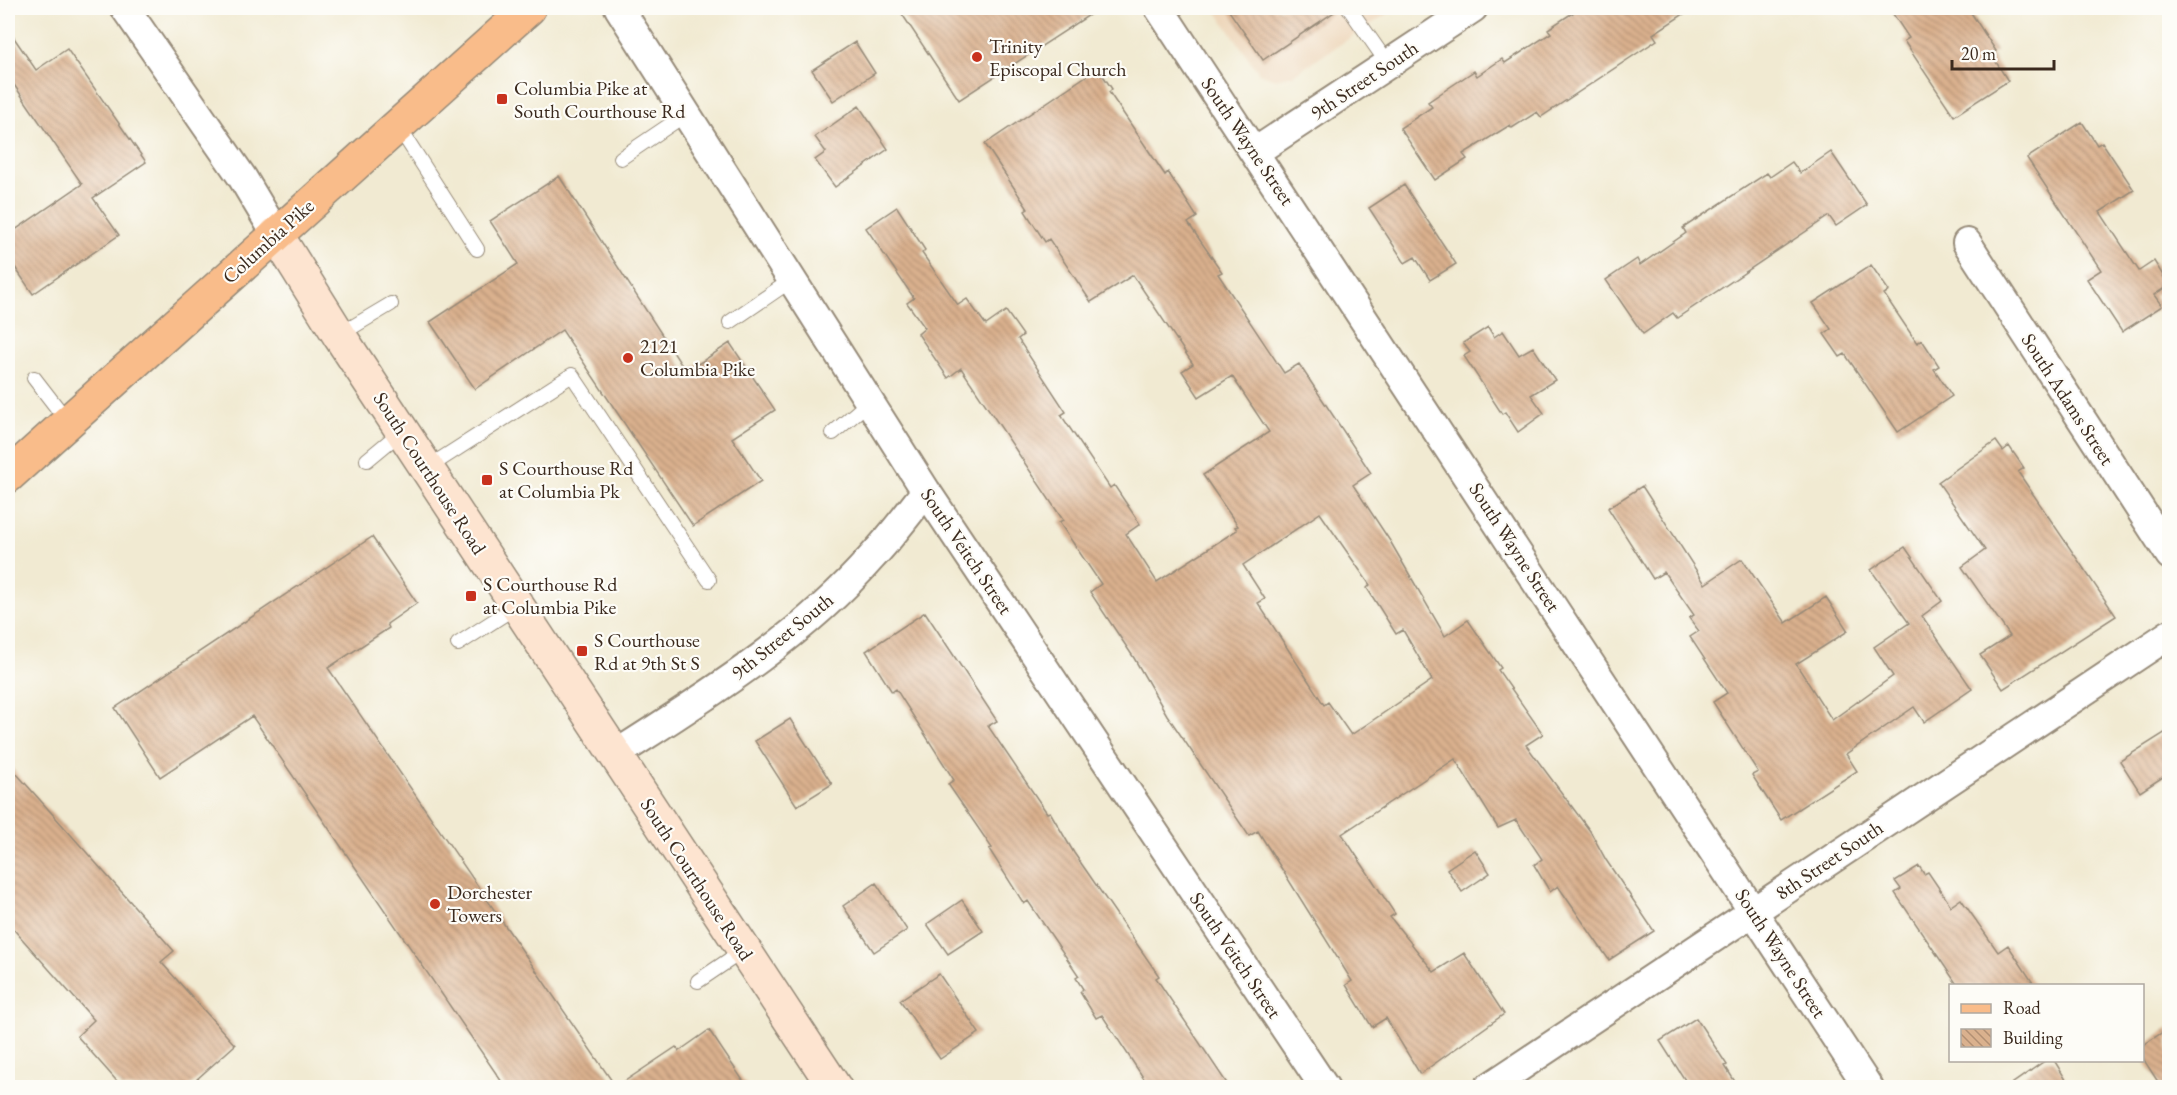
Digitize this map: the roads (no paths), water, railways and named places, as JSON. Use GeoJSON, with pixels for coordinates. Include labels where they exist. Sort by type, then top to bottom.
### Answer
{"type":"FeatureCollection","features":[{"type":"Feature","properties":{"kind":"main road","name":"Columbia Pike"},"geometry":{"type":"LineString","coordinates":[[8,476],[529,8]]}},
{"type":"Feature","properties":{"kind":"street","name":"South Courthouse Road"},"geometry":{"type":"LineString","coordinates":[[125,8],[242,177],[339,335],[402,432],[835,1088]]}},
{"type":"Feature","properties":{"kind":"street","name":"South Veitch Street"},"geometry":{"type":"LineString","coordinates":[[619,8],[926,491],[1325,1088]]}},
{"type":"Feature","properties":{"kind":"street","name":"South Wayne Street"},"geometry":{"type":"LineString","coordinates":[[1159,8],[1869,1088]]}},
{"type":"Feature","properties":{"kind":"street","name":"9th Street South"},"geometry":{"type":"LineString","coordinates":[[1255,152],[1473,8]]}},
{"type":"Feature","properties":{"kind":"street","name":"South Adams Street"},"geometry":{"type":"LineString","coordinates":[[1967,243],[2169,555]]}},
{"type":"Feature","properties":{"kind":"street","name":"9th Street South"},"geometry":{"type":"LineString","coordinates":[[615,755],[758,659],[824,605],[871,559],[926,491]]}},
{"type":"Feature","properties":{"kind":"street","name":"8th Street South"},"geometry":{"type":"LineString","coordinates":[[1488,1088],[2169,634]]}},
{"type":"Feature","properties":{"kind":"lane"},"geometry":{"type":"LineString","coordinates":[[1349,8],[1388,64]]}},
{"type":"Feature","properties":{"kind":"lane"},"geometry":{"type":"LineString","coordinates":[[621,158],[686,114]]}},
{"type":"Feature","properties":{"kind":"lane"},"geometry":{"type":"LineString","coordinates":[[398,126],[477,249]]}},
{"type":"Feature","properties":{"kind":"lane"},"geometry":{"type":"LineString","coordinates":[[730,322],[793,279]]}},
{"type":"Feature","properties":{"kind":"lane"},"geometry":{"type":"LineString","coordinates":[[339,335],[391,304]]}},
{"type":"Feature","properties":{"kind":"lane"},"geometry":{"type":"LineString","coordinates":[[427,468],[572,375],[709,580]]}},
{"type":"Feature","properties":{"kind":"lane"},"geometry":{"type":"LineString","coordinates":[[34,378],[68,422]]}},
{"type":"Feature","properties":{"kind":"lane"},"geometry":{"type":"LineString","coordinates":[[833,433],[870,401]]}},
{"type":"Feature","properties":{"kind":"lane"},"geometry":{"type":"LineString","coordinates":[[367,460],[402,432]]}},
{"type":"Feature","properties":{"kind":"lane"},"geometry":{"type":"LineString","coordinates":[[458,644],[517,606]]}},
{"type":"Feature","properties":{"kind":"lane"},"geometry":{"type":"LineString","coordinates":[[698,981],[744,950]]}},
{"type":"Feature","properties":{"kind":"place","name":"Trinity Episcopal Church"},"geometry":{"type":"Point","coordinates":[977,57]}},
{"type":"Feature","properties":{"kind":"place","name":"Columbia Pike at South Courthouse Rd"},"geometry":{"type":"Point","coordinates":[502,99]}},
{"type":"Feature","properties":{"kind":"place","name":"2121 Columbia Pike"},"geometry":{"type":"Point","coordinates":[628,358]}},
{"type":"Feature","properties":{"kind":"place","name":"S Courthouse Rd at Columbia Pk"},"geometry":{"type":"Point","coordinates":[487,480]}},
{"type":"Feature","properties":{"kind":"place","name":"S Courthouse Rd at Columbia Pike"},"geometry":{"type":"Point","coordinates":[471,596]}},
{"type":"Feature","properties":{"kind":"place","name":"S Courthouse Rd at 9th St S"},"geometry":{"type":"Point","coordinates":[582,651]}},
{"type":"Feature","properties":{"kind":"place","name":"Dorchester Towers"},"geometry":{"type":"Point","coordinates":[435,904]}}]}
